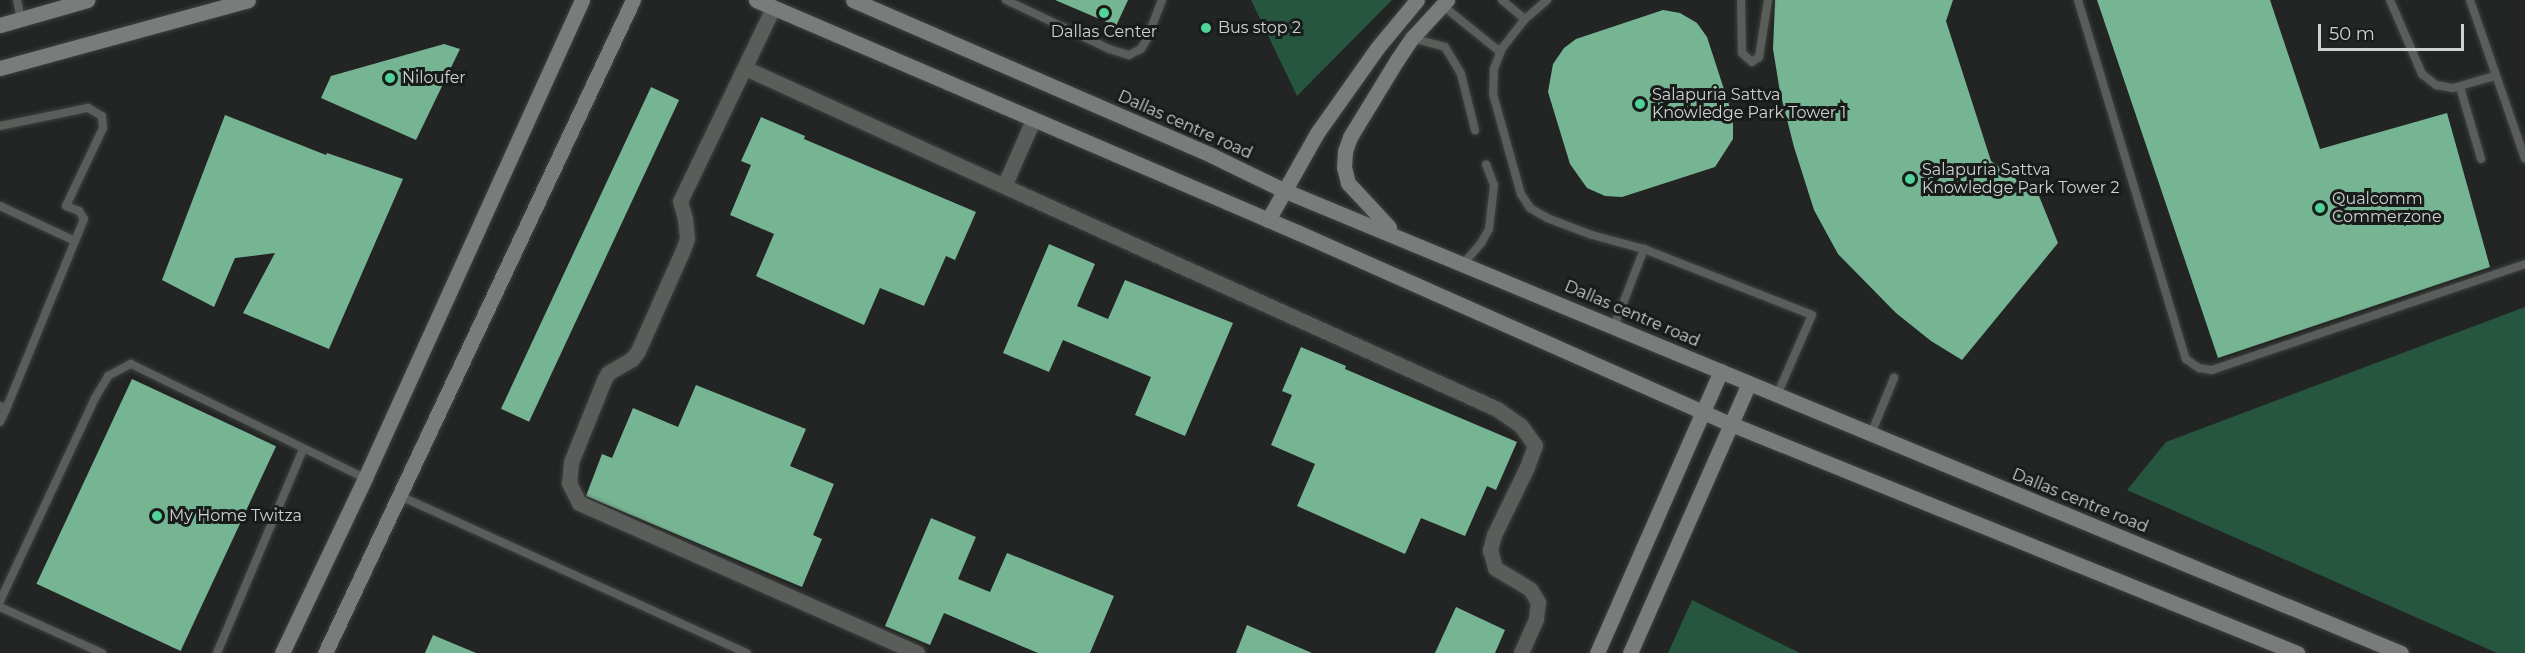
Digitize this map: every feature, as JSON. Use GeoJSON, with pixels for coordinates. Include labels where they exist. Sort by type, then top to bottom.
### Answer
{"type":"FeatureCollection","features":[{"type":"Feature","properties":{"kind":"street"},"geometry":{"type":"LineString","coordinates":[[0,25],[87,0]]}},
{"type":"Feature","properties":{"kind":"street"},"geometry":{"type":"LineString","coordinates":[[0,68],[248,0]]}},
{"type":"Feature","properties":{"kind":"street"},"geometry":{"type":"LineString","coordinates":[[282,653],[365,478],[582,0]]}},
{"type":"Feature","properties":{"kind":"street"},"geometry":{"type":"LineString","coordinates":[[325,653],[633,0]]}},
{"type":"Feature","properties":{"kind":"street"},"geometry":{"type":"LineString","coordinates":[[756,0],[1268,220],[1731,424],[2297,653]]}},
{"type":"Feature","properties":{"kind":"street","name":"Dallas centre road"},"geometry":{"type":"LineString","coordinates":[[853,0],[874,4],[1213,156],[1283,190],[1398,235],[1777,395],[2401,653]]}},
{"type":"Feature","properties":{"kind":"street"},"geometry":{"type":"LineString","coordinates":[[1268,220],[1317,133],[1351,84],[1417,0]]}},
{"type":"Feature","properties":{"kind":"street"},"geometry":{"type":"LineString","coordinates":[[1398,235],[1373,213],[1348,183],[1344,167],[1345,151],[1350,137],[1412,38],[1444,3]]}},
{"type":"Feature","properties":{"kind":"street"},"geometry":{"type":"LineString","coordinates":[[773,8],[680,201],[686,219],[687,239],[682,252],[638,351],[632,359],[608,373],[604,380],[570,462],[569,483],[579,503],[917,653]]}},
{"type":"Feature","properties":{"kind":"street"},"geometry":{"type":"LineString","coordinates":[[745,68],[1497,409],[1521,426],[1535,445],[1527,467],[1494,535],[1490,550],[1495,568],[1530,589],[1538,602],[1536,619],[1521,653]]}},
{"type":"Feature","properties":{"kind":"street"},"geometry":{"type":"LineString","coordinates":[[1004,186],[1033,120]]}},
{"type":"Feature","properties":{"kind":"street"},"geometry":{"type":"LineString","coordinates":[[1597,653],[1721,371]]}},
{"type":"Feature","properties":{"kind":"street"},"geometry":{"type":"LineString","coordinates":[[1630,653],[1749,383]]}},
{"type":"Feature","properties":{"kind":"lane"},"geometry":{"type":"LineString","coordinates":[[17,0],[21,19]]}},
{"type":"Feature","properties":{"kind":"lane"},"geometry":{"type":"LineString","coordinates":[[1006,0],[1110,49],[1130,55],[1141,49],[1147,39],[1162,0]]}},
{"type":"Feature","properties":{"kind":"lane"},"geometry":{"type":"LineString","coordinates":[[1502,0],[1525,19]]}},
{"type":"Feature","properties":{"kind":"lane"},"geometry":{"type":"LineString","coordinates":[[1547,0],[1525,19],[1500,52],[1494,69],[1493,94],[1518,184],[1530,208],[1547,218],[1592,235],[1644,249],[1812,315],[1777,395]]}},
{"type":"Feature","properties":{"kind":"lane"},"geometry":{"type":"LineString","coordinates":[[1741,0],[1742,53],[1752,62],[1759,57],[1768,0]]}},
{"type":"Feature","properties":{"kind":"lane"},"geometry":{"type":"LineString","coordinates":[[2078,0],[2186,359],[2199,368],[2212,370],[2525,264]]}},
{"type":"Feature","properties":{"kind":"lane"},"geometry":{"type":"LineString","coordinates":[[2390,0],[2422,74],[2436,85],[2460,87],[2495,76]]}},
{"type":"Feature","properties":{"kind":"lane"},"geometry":{"type":"LineString","coordinates":[[2470,0],[2525,159]]}},
{"type":"Feature","properties":{"kind":"lane"},"geometry":{"type":"LineString","coordinates":[[1444,3],[1500,52]]}},
{"type":"Feature","properties":{"kind":"lane"},"geometry":{"type":"LineString","coordinates":[[1412,38],[1445,46],[1461,74],[1475,130]]}},
{"type":"Feature","properties":{"kind":"lane"},"geometry":{"type":"LineString","coordinates":[[2460,87],[2481,159]]}},
{"type":"Feature","properties":{"kind":"lane"},"geometry":{"type":"LineString","coordinates":[[0,126],[88,108],[102,116],[104,128],[66,206],[79,211],[84,219],[3,407],[0,422]]}},
{"type":"Feature","properties":{"kind":"lane"},"geometry":{"type":"LineString","coordinates":[[1463,264],[1481,243],[1489,229],[1494,185],[1486,164]]}},
{"type":"Feature","properties":{"kind":"lane"},"geometry":{"type":"LineString","coordinates":[[0,206],[75,241]]}},
{"type":"Feature","properties":{"kind":"lane"},"geometry":{"type":"LineString","coordinates":[[1614,327],[1644,249]]}},
{"type":"Feature","properties":{"kind":"lane"},"geometry":{"type":"LineString","coordinates":[[0,601],[95,398],[108,376],[131,364],[365,478]]}},
{"type":"Feature","properties":{"kind":"lane"},"geometry":{"type":"LineString","coordinates":[[1871,434],[1894,378]]}},
{"type":"Feature","properties":{"kind":"lane"},"geometry":{"type":"LineString","coordinates":[[216,653],[303,449]]}},
{"type":"Feature","properties":{"kind":"lane"},"geometry":{"type":"LineString","coordinates":[[398,495],[747,653]]}},
{"type":"Feature","properties":{"kind":"lane"},"geometry":{"type":"LineString","coordinates":[[0,607],[102,653]]}},
{"type":"Feature","properties":{"kind":"green space"},"geometry":{"type":"Polygon","coordinates":[[[1251,0],[1392,0],[1297,96],[1251,0]]]}},
{"type":"Feature","properties":{"kind":"green space"},"geometry":{"type":"Polygon","coordinates":[[[2525,307],[2525,653],[2497,653],[2127,490],[2166,442],[2525,307]]]}},
{"type":"Feature","properties":{"kind":"green space"},"geometry":{"type":"Polygon","coordinates":[[[1692,600],[1800,653],[1668,653],[1692,600]]]}},
{"type":"Feature","properties":{"kind":"building","name":"Dallas Center"},"geometry":{"type":"Polygon","coordinates":[[[1055,0],[1128,0],[1116,26],[1055,0]]]}},
{"type":"Feature","properties":{"kind":"building","name":"Salapuria Sattva Knowledge Park Tower 2"},"geometry":{"type":"Polygon","coordinates":[[[1775,0],[1953,0],[1946,21],[1991,161],[2039,196],[2058,243],[1962,360],[1931,341],[1896,313],[1838,254],[1814,210],[1780,92],[1773,49],[1775,0]]]}},
{"type":"Feature","properties":{"kind":"building","name":"Qualcomm Commerzone"},"geometry":{"type":"Polygon","coordinates":[[[2097,0],[2270,0],[2320,149],[2447,113],[2490,267],[2218,358],[2097,0]]]}},
{"type":"Feature","properties":{"kind":"building","name":"Salapuria Sattva Knowledge Park Tower 1"},"geometry":{"type":"Polygon","coordinates":[[[1663,10],[1680,13],[1697,23],[1707,37],[1733,117],[1733,139],[1715,167],[1622,197],[1605,196],[1587,188],[1570,164],[1548,92],[1553,64],[1564,48],[1576,39],[1663,10]]]}},
{"type":"Feature","properties":{"kind":"building"},"geometry":{"type":"Polygon","coordinates":[[[444,44],[460,49],[416,140],[321,98],[331,76],[444,44]]]}},
{"type":"Feature","properties":{"kind":"building"},"geometry":{"type":"Polygon","coordinates":[[[651,87],[679,100],[529,422],[501,409],[651,87]]]}},
{"type":"Feature","properties":{"kind":"building"},"geometry":{"type":"Polygon","coordinates":[[[225,115],[326,155],[327,153],[403,179],[329,349],[243,313],[275,253],[235,258],[214,307],[162,280],[225,115]]]}},
{"type":"Feature","properties":{"kind":"building"},"geometry":{"type":"Polygon","coordinates":[[[761,117],[805,136],[804,139],[976,212],[955,260],[946,256],[924,306],[880,288],[864,325],[756,276],[774,234],[730,215],[751,165],[741,161],[761,117]]]}},
{"type":"Feature","properties":{"kind":"building"},"geometry":{"type":"Polygon","coordinates":[[[1049,244],[1095,264],[1077,306],[1108,319],[1125,280],[1233,323],[1185,436],[1135,415],[1151,377],[1063,340],[1049,372],[1003,353],[1049,244]]]}},
{"type":"Feature","properties":{"kind":"building"},"geometry":{"type":"Polygon","coordinates":[[[1301,347],[1346,366],[1345,369],[1517,442],[1496,490],[1487,486],[1465,536],[1421,518],[1405,554],[1297,506],[1315,464],[1271,445],[1292,395],[1282,391],[1301,347]]]}},
{"type":"Feature","properties":{"kind":"building","name":"My Home Twitza"},"geometry":{"type":"Polygon","coordinates":[[[132,379],[276,446],[181,651],[36,584],[132,379]]]}},
{"type":"Feature","properties":{"kind":"building"},"geometry":{"type":"Polygon","coordinates":[[[696,385],[806,429],[790,466],[834,484],[813,535],[822,539],[802,587],[586,496],[602,454],[612,458],[633,408],[678,427],[696,385]]]}},
{"type":"Feature","properties":{"kind":"building"},"geometry":{"type":"Polygon","coordinates":[[[931,518],[976,537],[958,579],[990,592],[1007,553],[1114,596],[1090,653],[1038,653],[944,613],[930,645],[885,626],[931,518]]]}},
{"type":"Feature","properties":{"kind":"building"},"geometry":{"type":"Polygon","coordinates":[[[1456,607],[1505,630],[1495,653],[1435,653],[1456,607]]]}},
{"type":"Feature","properties":{"kind":"building"},"geometry":{"type":"Polygon","coordinates":[[[1247,625],[1312,653],[1236,653],[1247,625]]]}},
{"type":"Feature","properties":{"kind":"building"},"geometry":{"type":"Polygon","coordinates":[[[433,635],[476,653],[425,653],[433,635]]]}},
{"type":"Feature","properties":{"kind":"place","name":"Dallas Center"},"geometry":{"type":"Point","coordinates":[1104,13]}},
{"type":"Feature","properties":{"kind":"place","name":"Bus stop 2"},"geometry":{"type":"Point","coordinates":[1206,28]}},
{"type":"Feature","properties":{"kind":"place","name":"Niloufer"},"geometry":{"type":"Point","coordinates":[390,78]}},
{"type":"Feature","properties":{"kind":"place","name":"Salapuria Sattva Knowledge Park Tower 1"},"geometry":{"type":"Point","coordinates":[1640,104]}},
{"type":"Feature","properties":{"kind":"place","name":"Salapuria Sattva Knowledge Park Tower 2"},"geometry":{"type":"Point","coordinates":[1910,179]}},
{"type":"Feature","properties":{"kind":"place","name":"Qualcomm Commerzone"},"geometry":{"type":"Point","coordinates":[2320,208]}},
{"type":"Feature","properties":{"kind":"place","name":"My Home Twitza"},"geometry":{"type":"Point","coordinates":[157,516]}}]}
